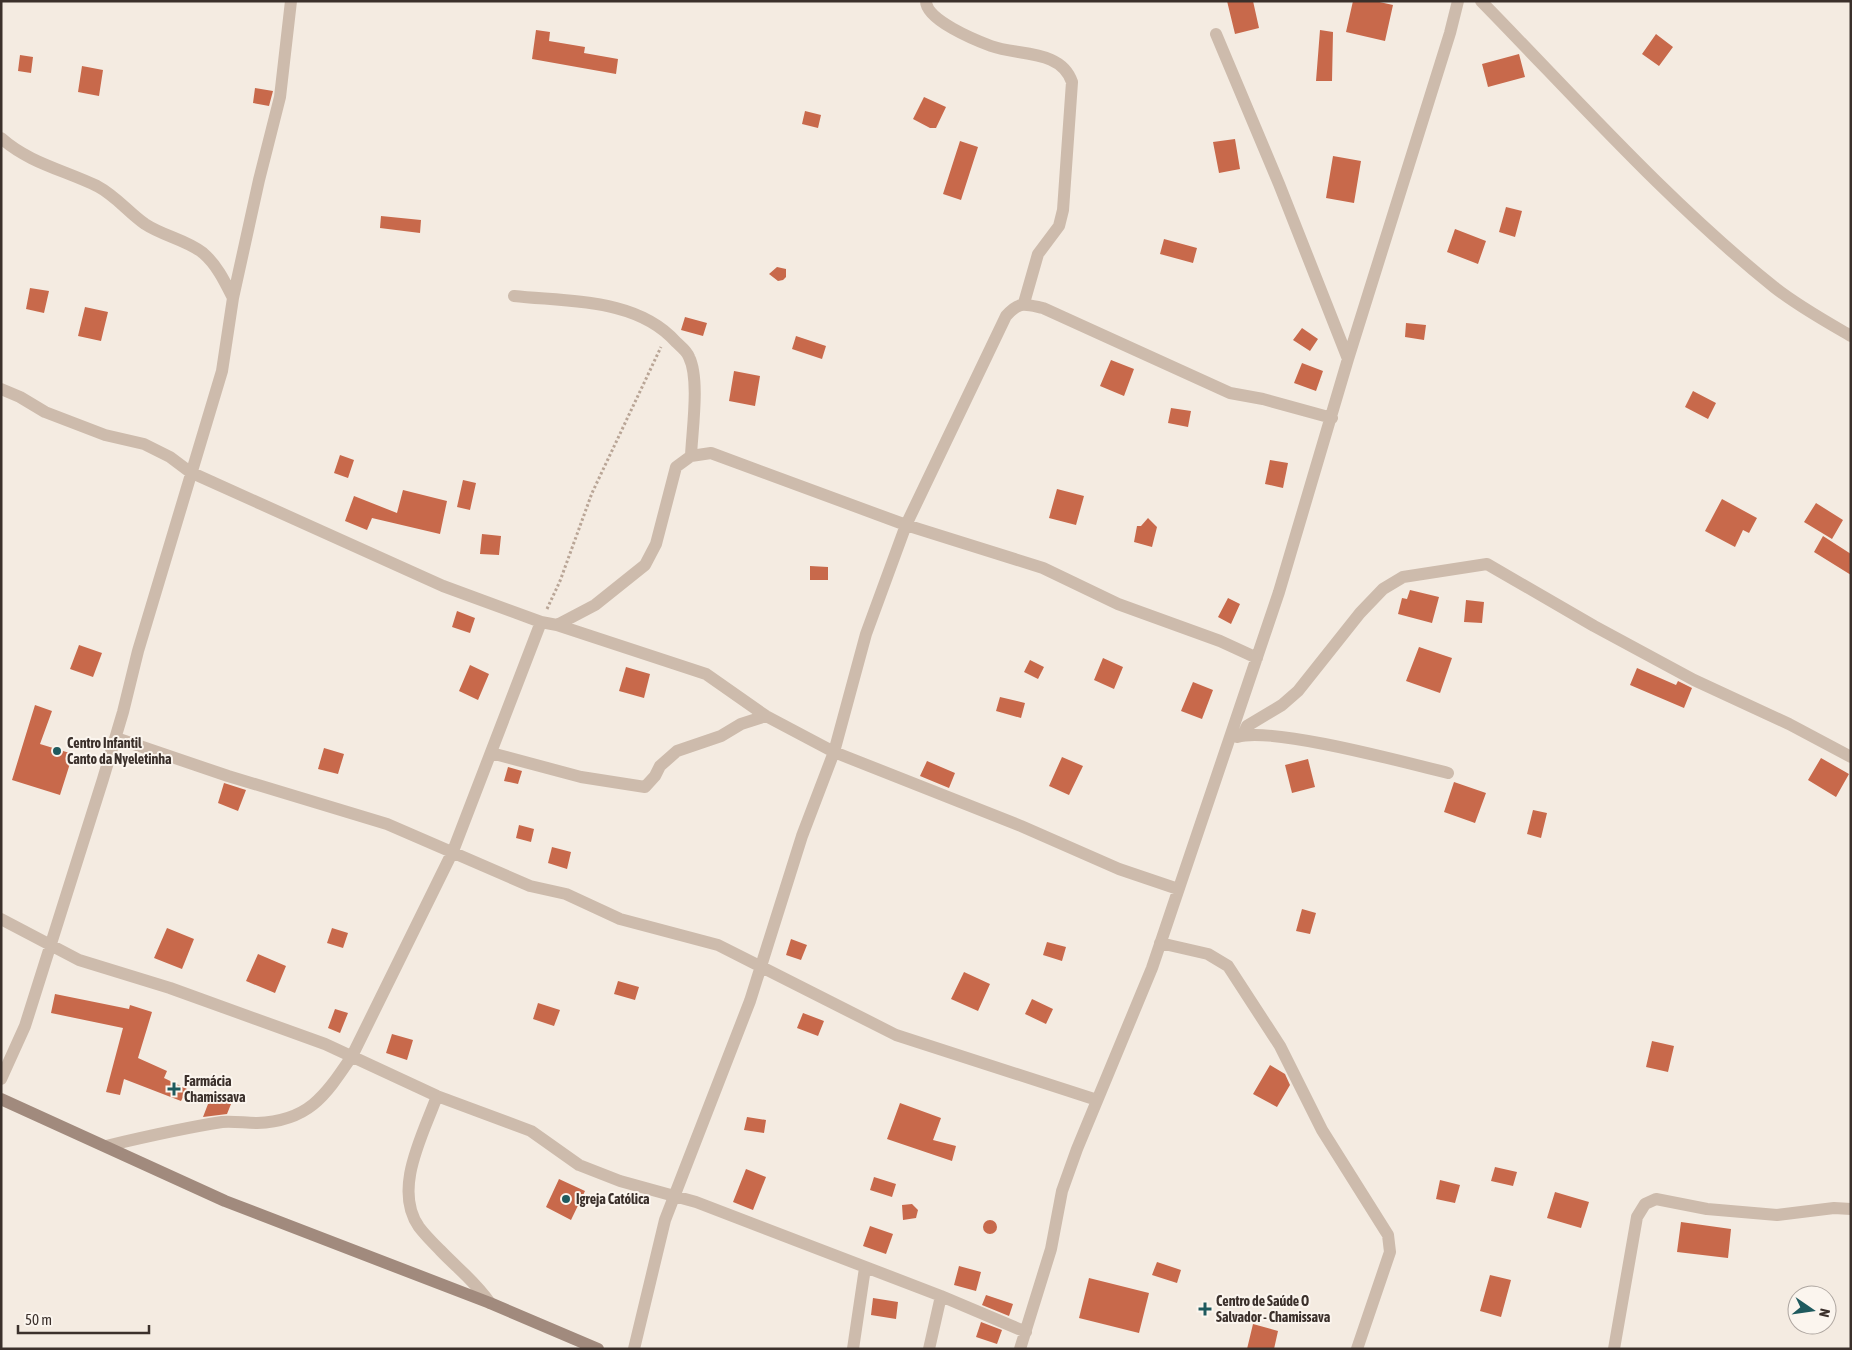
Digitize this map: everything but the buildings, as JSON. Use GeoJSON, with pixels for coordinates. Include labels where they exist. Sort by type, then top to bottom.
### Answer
{"type":"FeatureCollection","features":[{"type":"Feature","properties":{"kind":"street"},"geometry":{"type":"LineString","coordinates":[[1,1079],[25,1026],[116,738],[138,650],[190,472],[222,371],[233,298],[258,180],[280,97],[292,1]]}},
{"type":"Feature","properties":{"kind":"street"},"geometry":{"type":"LineString","coordinates":[[926,1],[926,6],[939,21],[992,46],[1044,57],[1060,64],[1069,72],[1072,82],[1063,210],[1059,226],[1038,254],[1024,304]]}},
{"type":"Feature","properties":{"kind":"street"},"geometry":{"type":"LineString","coordinates":[[1020,1349],[1050,1249],[1062,1191],[1160,943],[1257,658],[1450,33],[1458,1]]}},
{"type":"Feature","properties":{"kind":"street"},"geometry":{"type":"LineString","coordinates":[[1481,1],[1642,168],[1730,249],[1774,288],[1808,311],[1851,336]]}},
{"type":"Feature","properties":{"kind":"street"},"geometry":{"type":"LineString","coordinates":[[1216,34],[1279,184],[1348,359]]}},
{"type":"Feature","properties":{"kind":"street"},"geometry":{"type":"LineString","coordinates":[[1,138],[12,147],[43,165],[96,186],[115,197],[145,224],[203,253],[216,268],[233,298]]}},
{"type":"Feature","properties":{"kind":"street"},"geometry":{"type":"LineString","coordinates":[[514,296],[623,309],[652,321],[668,332],[689,356],[694,386],[691,456]]}},
{"type":"Feature","properties":{"kind":"street"},"geometry":{"type":"LineString","coordinates":[[634,1349],[665,1220],[750,1001],[802,836],[834,752],[866,634],[906,525],[1006,316],[1014,306],[1024,304],[1043,308],[1230,393],[1263,399],[1332,418]]}},
{"type":"Feature","properties":{"kind":"street"},"geometry":{"type":"LineString","coordinates":[[1,390],[20,396],[53,415],[105,435],[144,444],[170,458],[190,472],[443,586],[541,622],[557,625],[706,674],[766,716],[834,752],[1021,826],[1119,868],[1178,889]]}},
{"type":"Feature","properties":{"kind":"street"},"geometry":{"type":"LineString","coordinates":[[557,625],[595,605],[645,565],[656,544],[676,467],[691,456],[711,453],[906,525],[1043,568],[1118,604],[1220,641],[1257,658]]}},
{"type":"Feature","properties":{"kind":"street"},"geometry":{"type":"LineString","coordinates":[[1243,735],[1247,726],[1282,705],[1298,690],[1360,614],[1384,589],[1403,576],[1487,564],[1594,626],[1694,680],[1789,724],[1851,757]]}},
{"type":"Feature","properties":{"kind":"street"},"geometry":{"type":"LineString","coordinates":[[106,1146],[228,1122],[256,1123],[286,1120],[317,1102],[352,1056],[453,851],[541,622]]}},
{"type":"Feature","properties":{"kind":"street"},"geometry":{"type":"LineString","coordinates":[[490,753],[581,777],[645,787],[655,776],[660,766],[677,751],[721,736],[740,724],[766,716]]}},
{"type":"Feature","properties":{"kind":"street"},"geometry":{"type":"LineString","coordinates":[[1228,740],[1243,735],[1263,734],[1448,773]]}},
{"type":"Feature","properties":{"kind":"street"},"geometry":{"type":"LineString","coordinates":[[116,738],[237,779],[387,824],[530,886],[566,894],[620,920],[718,945],[896,1035],[1097,1100]]}},
{"type":"Feature","properties":{"kind":"street"},"geometry":{"type":"LineString","coordinates":[[1,919],[79,960],[170,988],[325,1044],[438,1096],[531,1131],[579,1165],[620,1181],[696,1202],[941,1296],[1026,1332]]}},
{"type":"Feature","properties":{"kind":"street"},"geometry":{"type":"LineString","coordinates":[[1160,943],[1208,954],[1228,966],[1280,1046],[1322,1130],[1388,1235],[1390,1252],[1357,1349]]}},
{"type":"Feature","properties":{"kind":"street"},"geometry":{"type":"LineString","coordinates":[[438,1096],[408,1182],[409,1203],[418,1226],[440,1250],[477,1284],[490,1303]]}},
{"type":"Feature","properties":{"kind":"street"},"geometry":{"type":"LineString","coordinates":[[1,1099],[225,1201],[490,1303],[598,1349]]}},
{"type":"Feature","properties":{"kind":"street"},"geometry":{"type":"LineString","coordinates":[[1614,1349],[1637,1218],[1645,1204],[1656,1199],[1708,1209],[1777,1215],[1834,1208],[1851,1209]]}},
{"type":"Feature","properties":{"kind":"street"},"geometry":{"type":"LineString","coordinates":[[853,1349],[865,1268]]}},
{"type":"Feature","properties":{"kind":"street"},"geometry":{"type":"LineString","coordinates":[[929,1349],[941,1296]]}},
{"type":"Feature","properties":{"kind":"path"},"geometry":{"type":"LineString","coordinates":[[541,622],[560,581],[592,494],[668,332]]}},
{"type":"Feature","properties":{"kind":"place","name":"Centro Infantil Canto da Nyeletinha"},"geometry":{"type":"Point","coordinates":[57,751]}},
{"type":"Feature","properties":{"kind":"place","name":"Farmácia Chamissava"},"geometry":{"type":"Point","coordinates":[174,1089]}},
{"type":"Feature","properties":{"kind":"place","name":"Igreja Católica"},"geometry":{"type":"Point","coordinates":[566,1199]}},
{"type":"Feature","properties":{"kind":"place","name":"Centro de Saúde O Salvador - Chamissava"},"geometry":{"type":"Point","coordinates":[1205,1309]}}]}
